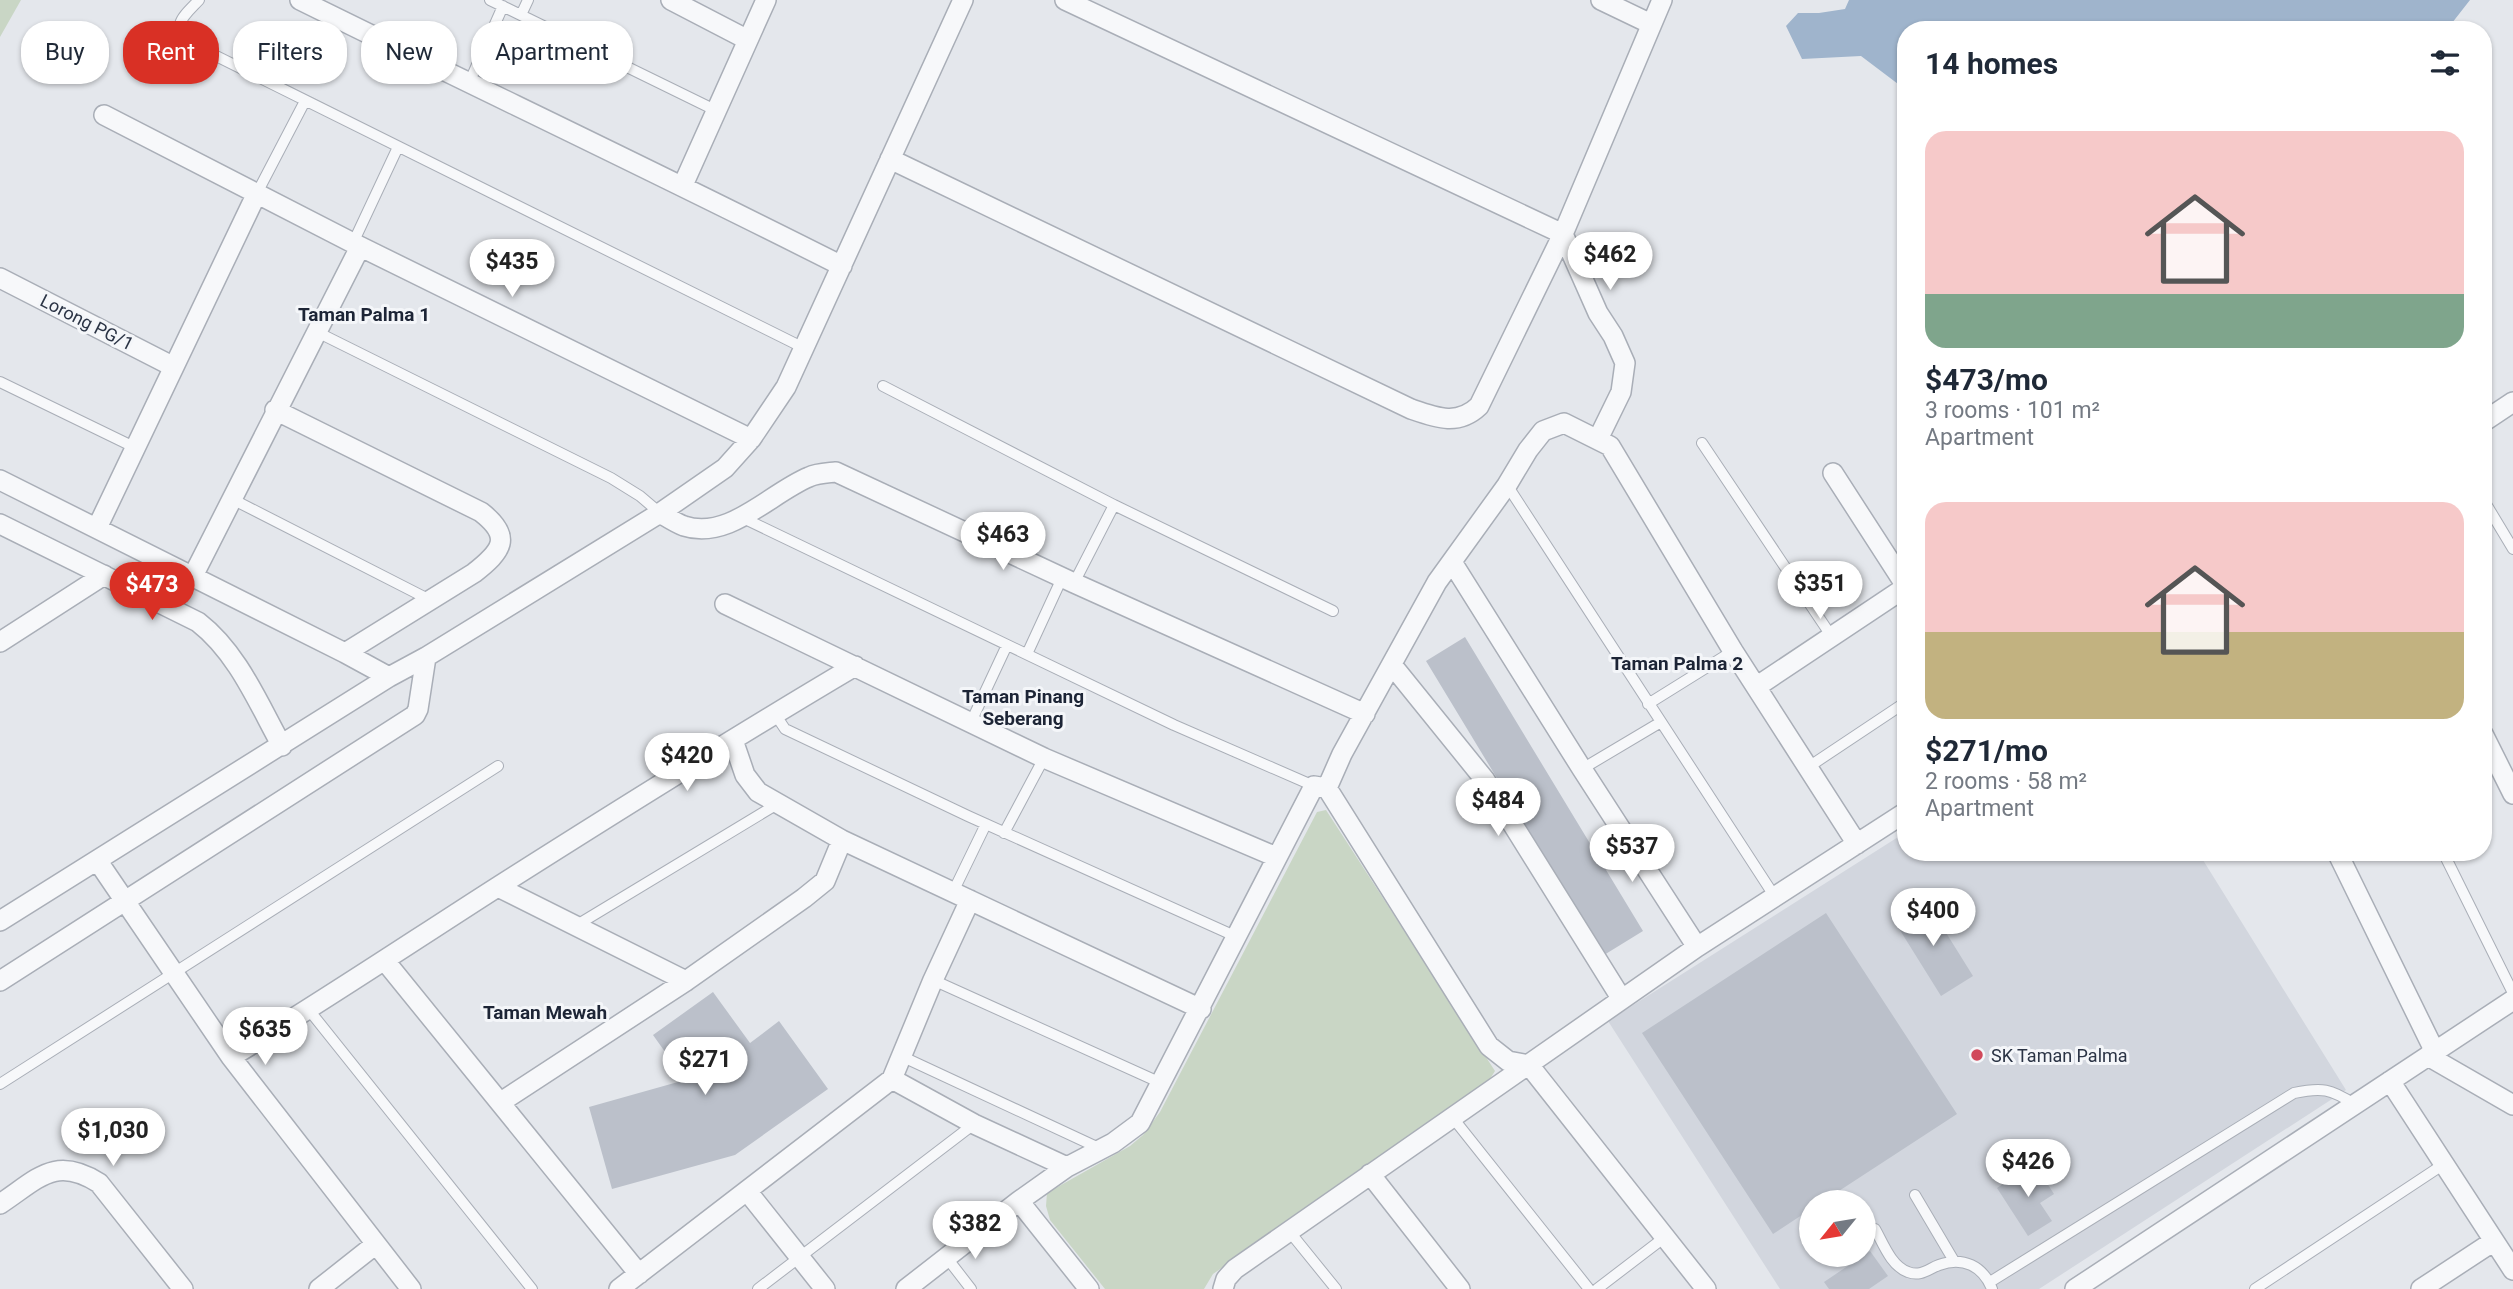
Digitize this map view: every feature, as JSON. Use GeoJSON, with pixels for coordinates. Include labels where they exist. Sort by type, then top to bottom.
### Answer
{"type":"FeatureCollection","features":[{"type":"Feature","properties":{"kind":"street"},"geometry":{"type":"LineString","coordinates":[[300,0],[842,265]]}},
{"type":"Feature","properties":{"kind":"street"},"geometry":{"type":"LineString","coordinates":[[671,0],[748,40]]}},
{"type":"Feature","properties":{"kind":"street"},"geometry":{"type":"LineString","coordinates":[[683,186],[766,0]]}},
{"type":"Feature","properties":{"kind":"street"},"geometry":{"type":"LineString","coordinates":[[0,921],[389,677],[660,513],[725,468],[751,439],[786,387],[963,0]]}},
{"type":"Feature","properties":{"kind":"street"},"geometry":{"type":"LineString","coordinates":[[1065,0],[1563,234],[1598,313],[1614,336],[1625,363],[1621,392],[1598,439]]}},
{"type":"Feature","properties":{"kind":"street"},"geometry":{"type":"LineString","coordinates":[[1601,0],[1651,24]]}},
{"type":"Feature","properties":{"kind":"street"},"geometry":{"type":"LineString","coordinates":[[890,159],[1411,409],[1440,419],[1458,419],[1479,406],[1563,234],[1662,0]]}},
{"type":"Feature","properties":{"kind":"street"},"geometry":{"type":"LineString","coordinates":[[104,115],[256,195],[751,439]]}},
{"type":"Feature","properties":{"kind":"street"},"geometry":{"type":"LineString","coordinates":[[97,528],[256,195]]}},
{"type":"Feature","properties":{"kind":"street"},"geometry":{"type":"LineString","coordinates":[[193,576],[317,332],[357,245]]}},
{"type":"Feature","properties":{"kind":"street","name":"Lorong PG/1"},"geometry":{"type":"LineString","coordinates":[[0,278],[174,367]]}},
{"type":"Feature","properties":{"kind":"street"},"geometry":{"type":"LineString","coordinates":[[2492,416],[2513,402]]}},
{"type":"Feature","properties":{"kind":"street"},"geometry":{"type":"LineString","coordinates":[[275,411],[481,512],[495,522],[500,530],[501,545],[494,557],[474,573],[345,653]]}},
{"type":"Feature","properties":{"kind":"street"},"geometry":{"type":"LineString","coordinates":[[906,1289],[1019,1200],[1140,1123],[1276,858],[1365,714],[1437,582],[1544,431],[1564,423],[1610,446],[1733,652],[1857,844]]}},
{"type":"Feature","properties":{"kind":"street"},"geometry":{"type":"LineString","coordinates":[[660,513],[685,526],[714,528],[741,517],[803,479],[836,472],[1365,714]]}},
{"type":"Feature","properties":{"kind":"street"},"geometry":{"type":"LineString","coordinates":[[1833,473],[1897,572]]}},
{"type":"Feature","properties":{"kind":"street"},"geometry":{"type":"LineString","coordinates":[[0,480],[389,677]]}},
{"type":"Feature","properties":{"kind":"street"},"geometry":{"type":"LineString","coordinates":[[0,524],[198,622],[215,635],[233,659],[282,746]]}},
{"type":"Feature","properties":{"kind":"street"},"geometry":{"type":"LineString","coordinates":[[1452,562],[1697,947]]}},
{"type":"Feature","properties":{"kind":"street"},"geometry":{"type":"LineString","coordinates":[[0,642],[104,575]]}},
{"type":"Feature","properties":{"kind":"street"},"geometry":{"type":"LineString","coordinates":[[1756,687],[1897,592]]}},
{"type":"Feature","properties":{"kind":"street"},"geometry":{"type":"LineString","coordinates":[[725,604],[1044,758],[1276,858]]}},
{"type":"Feature","properties":{"kind":"street"},"geometry":{"type":"LineString","coordinates":[[0,981],[415,715],[426,657]]}},
{"type":"Feature","properties":{"kind":"street"},"geometry":{"type":"LineString","coordinates":[[1392,665],[1486,780],[1621,998]]}},
{"type":"Feature","properties":{"kind":"street"},"geometry":{"type":"LineString","coordinates":[[231,1057],[309,1010],[498,887],[855,666]]}},
{"type":"Feature","properties":{"kind":"street"},"geometry":{"type":"LineString","coordinates":[[733,740],[745,775],[758,792],[842,840],[1200,1009]]}},
{"type":"Feature","properties":{"kind":"street"},"geometry":{"type":"LineString","coordinates":[[2492,750],[2511,784]]}},
{"type":"Feature","properties":{"kind":"street"},"geometry":{"type":"LineString","coordinates":[[1320,787],[1489,1046],[1508,1061],[1529,1065],[1706,1289]]}},
{"type":"Feature","properties":{"kind":"street"},"geometry":{"type":"LineString","coordinates":[[1223,1289],[1226,1279],[1235,1269],[1621,998],[1897,818]]}},
{"type":"Feature","properties":{"kind":"street"},"geometry":{"type":"LineString","coordinates":[[501,1102],[686,981],[825,881],[842,840]]}},
{"type":"Feature","properties":{"kind":"street"},"geometry":{"type":"LineString","coordinates":[[97,860],[231,1057],[411,1289]]}},
{"type":"Feature","properties":{"kind":"street"},"geometry":{"type":"LineString","coordinates":[[2341,861],[2431,1054],[2513,1105]]}},
{"type":"Feature","properties":{"kind":"street"},"geometry":{"type":"LineString","coordinates":[[498,887],[686,981]]}},
{"type":"Feature","properties":{"kind":"street"},"geometry":{"type":"LineString","coordinates":[[619,1289],[892,1079],[933,980],[962,896]]}},
{"type":"Feature","properties":{"kind":"street"},"geometry":{"type":"LineString","coordinates":[[385,961],[639,1273]]}},
{"type":"Feature","properties":{"kind":"street"},"geometry":{"type":"LineString","coordinates":[[2075,1289],[2513,1000]]}},
{"type":"Feature","properties":{"kind":"street"},"geometry":{"type":"LineString","coordinates":[[892,1079],[974,1124],[1067,1167]]}},
{"type":"Feature","properties":{"kind":"street"},"geometry":{"type":"LineString","coordinates":[[2390,1081],[2513,1270]]}},
{"type":"Feature","properties":{"kind":"street"},"geometry":{"type":"LineString","coordinates":[[0,1203],[52,1171],[65,1169],[83,1173],[99,1183],[183,1289]]}},
{"type":"Feature","properties":{"kind":"street"},"geometry":{"type":"LineString","coordinates":[[1370,1174],[1460,1289]]}},
{"type":"Feature","properties":{"kind":"street"},"geometry":{"type":"LineString","coordinates":[[747,1191],[825,1289]]}},
{"type":"Feature","properties":{"kind":"street"},"geometry":{"type":"LineString","coordinates":[[1019,1200],[1089,1289]]}},
{"type":"Feature","properties":{"kind":"street"},"geometry":{"type":"LineString","coordinates":[[2421,1289],[2494,1241]]}},
{"type":"Feature","properties":{"kind":"street"},"geometry":{"type":"LineString","coordinates":[[319,1289],[376,1244]]}},
{"type":"Feature","properties":{"kind":"lane"},"geometry":{"type":"LineString","coordinates":[[199,0],[181,20],[179,28],[183,37],[304,101],[804,348]]}},
{"type":"Feature","properties":{"kind":"lane"},"geometry":{"type":"LineString","coordinates":[[491,0],[717,111]]}},
{"type":"Feature","properties":{"kind":"lane"},"geometry":{"type":"LineString","coordinates":[[522,15],[528,0]]}},
{"type":"Feature","properties":{"kind":"lane"},"geometry":{"type":"LineString","coordinates":[[469,84],[503,6]]}},
{"type":"Feature","properties":{"kind":"lane"},"geometry":{"type":"LineString","coordinates":[[256,195],[304,101]]}},
{"type":"Feature","properties":{"kind":"lane"},"geometry":{"type":"LineString","coordinates":[[357,245],[398,146]]}},
{"type":"Feature","properties":{"kind":"lane"},"geometry":{"type":"LineString","coordinates":[[317,332],[611,478],[640,496],[660,513]]}},
{"type":"Feature","properties":{"kind":"lane"},"geometry":{"type":"LineString","coordinates":[[0,382],[136,448]]}},
{"type":"Feature","properties":{"kind":"lane"},"geometry":{"type":"LineString","coordinates":[[883,386],[1114,505],[1333,611]]}},
{"type":"Feature","properties":{"kind":"lane"},"geometry":{"type":"LineString","coordinates":[[1702,443],[1832,638]]}},
{"type":"Feature","properties":{"kind":"lane"},"geometry":{"type":"LineString","coordinates":[[1507,485],[1775,897]]}},
{"type":"Feature","properties":{"kind":"lane"},"geometry":{"type":"LineString","coordinates":[[231,498],[430,600]]}},
{"type":"Feature","properties":{"kind":"lane"},"geometry":{"type":"LineString","coordinates":[[1027,654],[1114,505]]}},
{"type":"Feature","properties":{"kind":"lane"},"geometry":{"type":"LineString","coordinates":[[2492,514],[2513,549]]}},
{"type":"Feature","properties":{"kind":"lane"},"geometry":{"type":"LineString","coordinates":[[741,517],[1174,725],[1320,787]]}},
{"type":"Feature","properties":{"kind":"lane"},"geometry":{"type":"LineString","coordinates":[[971,722],[1007,645]]}},
{"type":"Feature","properties":{"kind":"lane"},"geometry":{"type":"LineString","coordinates":[[1648,704],[1733,652]]}},
{"type":"Feature","properties":{"kind":"lane"},"geometry":{"type":"LineString","coordinates":[[1807,768],[1897,708]]}},
{"type":"Feature","properties":{"kind":"lane"},"geometry":{"type":"LineString","coordinates":[[775,714],[785,729],[1004,833],[1237,937]]}},
{"type":"Feature","properties":{"kind":"lane"},"geometry":{"type":"LineString","coordinates":[[1582,769],[1661,722]]}},
{"type":"Feature","properties":{"kind":"lane"},"geometry":{"type":"LineString","coordinates":[[1004,833],[1044,758]]}},
{"type":"Feature","properties":{"kind":"lane"},"geometry":{"type":"LineString","coordinates":[[0,1084],[498,766]]}},
{"type":"Feature","properties":{"kind":"lane"},"geometry":{"type":"LineString","coordinates":[[576,925],[779,803]]}},
{"type":"Feature","properties":{"kind":"lane"},"geometry":{"type":"LineString","coordinates":[[962,896],[986,824]]}},
{"type":"Feature","properties":{"kind":"lane"},"geometry":{"type":"LineString","coordinates":[[2447,861],[2513,993]]}},
{"type":"Feature","properties":{"kind":"lane"},"geometry":{"type":"LineString","coordinates":[[933,980],[1161,1083]]}},
{"type":"Feature","properties":{"kind":"lane"},"geometry":{"type":"LineString","coordinates":[[309,1010],[532,1289]]}},
{"type":"Feature","properties":{"kind":"lane"},"geometry":{"type":"LineString","coordinates":[[901,1056],[1101,1150]]}},
{"type":"Feature","properties":{"kind":"lane"},"geometry":{"type":"LineString","coordinates":[[1876,1231],[1891,1258],[1906,1272],[1921,1274],[1938,1265],[1954,1261],[1975,1265],[1991,1285],[2294,1093],[2316,1088],[2335,1092],[2354,1105]]}},
{"type":"Feature","properties":{"kind":"lane"},"geometry":{"type":"LineString","coordinates":[[1453,1118],[1588,1289]]}},
{"type":"Feature","properties":{"kind":"lane"},"geometry":{"type":"LineString","coordinates":[[758,1289],[974,1124]]}},
{"type":"Feature","properties":{"kind":"lane"},"geometry":{"type":"LineString","coordinates":[[2255,1289],[2444,1164]]}},
{"type":"Feature","properties":{"kind":"lane"},"geometry":{"type":"LineString","coordinates":[[1915,1195],[1954,1261]]}},
{"type":"Feature","properties":{"kind":"lane"},"geometry":{"type":"LineString","coordinates":[[1289,1231],[1336,1289]]}},
{"type":"Feature","properties":{"kind":"lane"},"geometry":{"type":"LineString","coordinates":[[1597,1289],[1665,1237]]}},
{"type":"Feature","properties":{"kind":"lane"},"geometry":{"type":"LineString","coordinates":[[947,1258],[971,1289]]}},
{"type":"Feature","properties":{"kind":"shaded area","name":"SK Taman Palma"},"geometry":{"type":"Polygon","coordinates":[[[1897,838],[1897,861],[2204,861],[2346,1090],[2039,1289],[1780,1289],[1608,1021],[1897,838]]]}},
{"type":"Feature","properties":{"kind":"green space"},"geometry":{"type":"Polygon","coordinates":[[[0,0],[21,0],[0,37],[0,0]]]}},
{"type":"Feature","properties":{"kind":"green space"},"geometry":{"type":"Polygon","coordinates":[[[1326,810],[1495,1071],[1488,1082],[1213,1274],[1204,1289],[1105,1289],[1050,1220],[1046,1206],[1047,1193],[1130,1146],[1143,1135],[1160,1112],[1317,812],[1326,810]]]}},
{"type":"Feature","properties":{"kind":"water"},"geometry":{"type":"Polygon","coordinates":[[[1849,0],[2470,0],[2454,21],[1897,21],[1897,83],[1861,56],[1802,59],[1786,26],[1798,13],[1845,9],[1849,0]]]}},
{"type":"Feature","properties":{"kind":"building"},"geometry":{"type":"Polygon","coordinates":[[[1465,637],[1643,931],[1604,955],[1426,661],[1465,637]]]}},
{"type":"Feature","properties":{"kind":"building"},"geometry":{"type":"Polygon","coordinates":[[[1925,899],[1973,976],[1941,996],[1893,919],[1925,899]]]}},
{"type":"Feature","properties":{"kind":"building"},"geometry":{"type":"Polygon","coordinates":[[[1826,913],[1957,1114],[1840,1190],[1799,1190],[1799,1217],[1773,1234],[1642,1033],[1826,913]]]}},
{"type":"Feature","properties":{"kind":"building"},"geometry":{"type":"Polygon","coordinates":[[[713,992],[750,1043],[779,1021],[828,1089],[735,1155],[612,1189],[589,1107],[685,1080],[653,1035],[713,992]]]}},
{"type":"Feature","properties":{"kind":"building"},"geometry":{"type":"Polygon","coordinates":[[[2034,1163],[2054,1194],[2040,1203],[2052,1221],[2028,1236],[1997,1188],[2034,1163]]]}},
{"type":"Feature","properties":{"kind":"building"},"geometry":{"type":"Polygon","coordinates":[[[1876,1259],[1888,1276],[1869,1289],[1829,1289],[1824,1282],[1846,1267],[1876,1267],[1876,1259]]]}},
{"type":"Feature","properties":{"kind":"place","name":"SK Taman Palma"},"geometry":{"type":"Point","coordinates":[1977,1055]}},
{"type":"Feature","properties":{"kind":"district","name":"Taman Palma 1"},"geometry":{"type":"Point","coordinates":[364,314]}},
{"type":"Feature","properties":{"kind":"district","name":"Taman Palma 2"},"geometry":{"type":"Point","coordinates":[1677,663]}},
{"type":"Feature","properties":{"kind":"district","name":"Taman Pinang Seberang"},"geometry":{"type":"Point","coordinates":[1023,707]}},
{"type":"Feature","properties":{"kind":"district","name":"Taman Mewah"},"geometry":{"type":"Point","coordinates":[545,1012]}}]}
